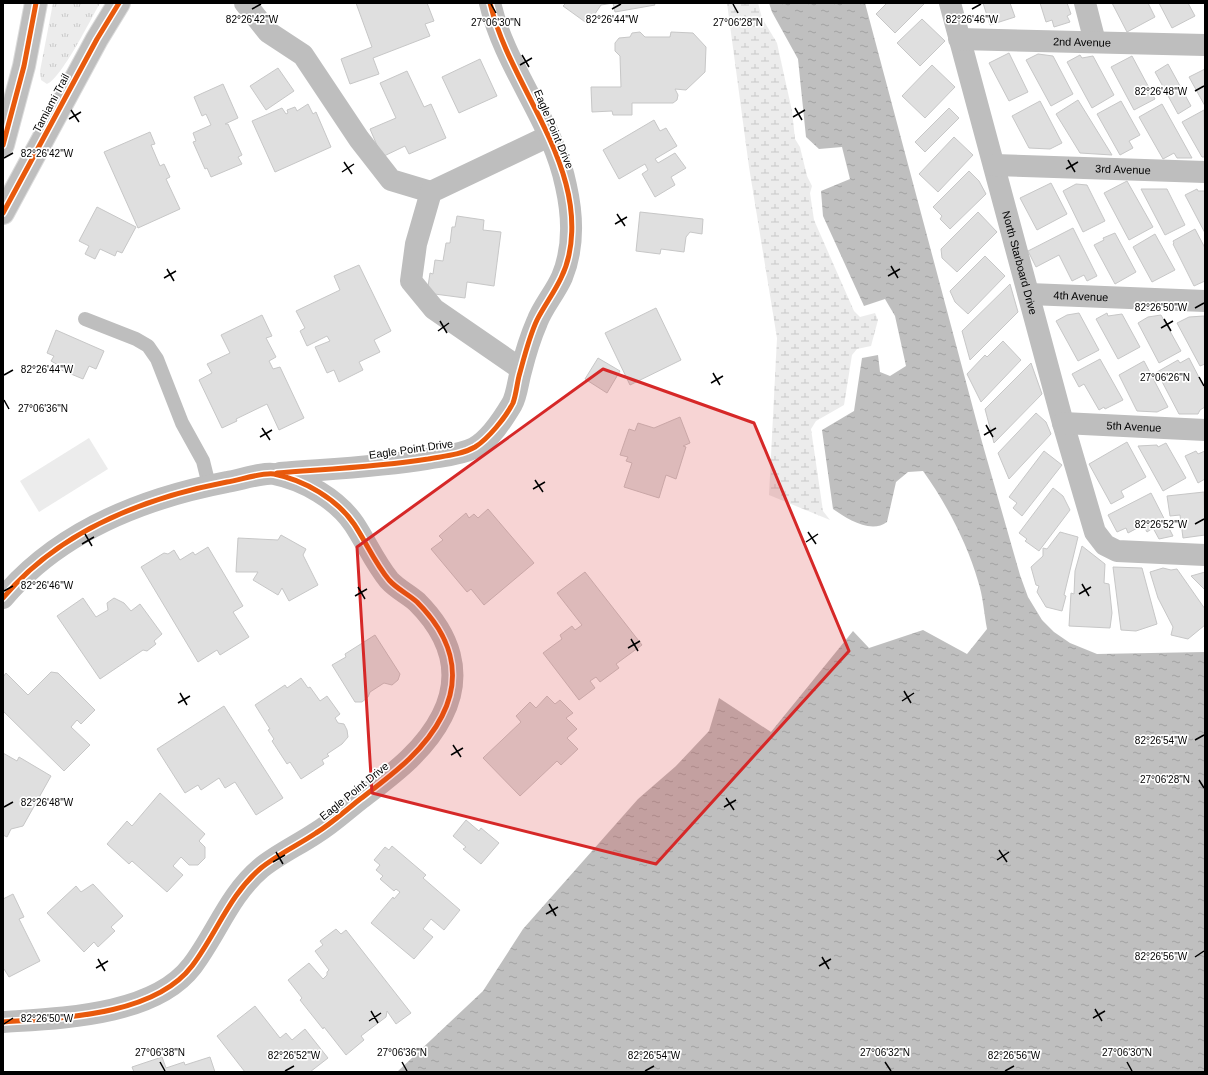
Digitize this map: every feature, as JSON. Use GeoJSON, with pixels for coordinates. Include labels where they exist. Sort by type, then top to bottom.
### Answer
{"type":"FeatureCollection","features":[{"type":"Feature","properties":{"kind":"street"},"geometry":{"type":"LineString","coordinates":[[3,145],[24,66],[36,3]]}},
{"type":"Feature","properties":{"kind":"street","name":"Tamiami Trail"},"geometry":{"type":"LineString","coordinates":[[3,213],[97,39],[119,3]]}},
{"type":"Feature","properties":{"kind":"street"},"geometry":{"type":"LineString","coordinates":[[245,3],[268,32],[303,55],[359,139],[391,180],[431,192],[416,244],[411,281],[434,309],[521,369]]}},
{"type":"Feature","properties":{"kind":"street","name":"Eagle Point Drive"},"geometry":{"type":"LineString","coordinates":[[3,598],[38,564],[68,542],[108,519],[160,498],[272,473],[406,462],[453,455],[474,448],[494,430],[513,402],[521,369],[537,321],[561,278],[569,254],[571,213],[566,185],[558,156],[500,35],[490,3]]}},
{"type":"Feature","properties":{"kind":"street","name":"North Starboard Drive"},"geometry":{"type":"LineString","coordinates":[[950,3],[1090,522],[1095,532],[1105,545],[1117,552],[1205,555]]}},
{"type":"Feature","properties":{"kind":"street"},"geometry":{"type":"LineString","coordinates":[[1085,3],[1095,42]]}},
{"type":"Feature","properties":{"kind":"street","name":"2nd Avenue"},"geometry":{"type":"LineString","coordinates":[[959,39],[1205,45]]}},
{"type":"Feature","properties":{"kind":"street","name":"Eagle Point Drive"},"geometry":{"type":"LineString","coordinates":[[431,192],[548,136]]}},
{"type":"Feature","properties":{"kind":"street","name":"3rd Avenue"},"geometry":{"type":"LineString","coordinates":[[994,165],[1205,172]]}},
{"type":"Feature","properties":{"kind":"street","name":"4th Avenue"},"geometry":{"type":"LineString","coordinates":[[1029,294],[1205,301]]}},
{"type":"Feature","properties":{"kind":"street","name":"5th Avenue"},"geometry":{"type":"LineString","coordinates":[[1063,423],[1205,430]]}},
{"type":"Feature","properties":{"kind":"street","name":"Eagle Point Drive"},"geometry":{"type":"LineString","coordinates":[[3,1022],[81,1016],[146,1000],[164,991],[180,980],[192,966],[224,913],[245,883],[263,866],[320,831],[393,774],[422,746],[442,717],[450,698],[454,681],[453,665],[446,645],[433,621],[415,600],[388,579],[351,520],[342,510],[326,497],[302,484],[272,473]]}},
{"type":"Feature","properties":{"kind":"lane"},"geometry":{"type":"LineString","coordinates":[[85,319],[136,339],[148,346],[157,359],[182,423],[203,461],[209,486]]}},
{"type":"Feature","properties":{"kind":"highlighted area"},"geometry":{"type":"Polygon","coordinates":[[[603,369],[754,423],[849,651],[656,864],[372,793],[357,547],[603,369]]]}},
{"type":"Feature","properties":{"kind":"green space"},"geometry":{"type":"Polygon","coordinates":[[[53,3],[100,3],[68,60],[53,80],[47,84],[41,80],[40,71],[53,3]]]}},
{"type":"Feature","properties":{"kind":"green space"},"geometry":{"type":"Polygon","coordinates":[[[727,3],[758,3],[762,18],[777,43],[792,111],[795,139],[800,147],[807,176],[812,186],[810,193],[814,220],[854,311],[860,317],[875,313],[878,320],[871,346],[857,349],[852,355],[844,405],[816,421],[811,429],[823,511],[830,520],[769,495],[777,338],[749,167],[727,3]]]}},
{"type":"Feature","properties":{"kind":"green space"},"geometry":{"type":"Polygon","coordinates":[[[89,438],[108,469],[39,512],[20,481],[89,438]]]}},
{"type":"Feature","properties":{"kind":"water"},"geometry":{"type":"Polygon","coordinates":[[[769,3],[865,3],[982,442],[1020,575],[1028,597],[1042,620],[1054,632],[1070,643],[1097,654],[1205,652],[1205,1072],[397,1072],[483,991],[523,929],[638,799],[676,766],[709,731],[719,698],[771,732],[853,631],[869,648],[923,630],[967,654],[987,629],[980,587],[968,552],[948,510],[923,471],[908,472],[896,482],[887,522],[881,525],[867,526],[859,524],[833,509],[822,430],[854,411],[862,358],[878,355],[880,372],[890,376],[906,366],[895,316],[885,299],[864,306],[823,216],[821,191],[850,179],[842,147],[819,149],[806,137],[798,59],[772,12],[769,3]]]}},
{"type":"Feature","properties":{"kind":"building"},"geometry":{"type":"Polygon","coordinates":[[[356,3],[427,3],[434,21],[425,24],[430,36],[373,58],[379,74],[350,84],[341,59],[372,47],[356,3]]]}},
{"type":"Feature","properties":{"kind":"building"},"geometry":{"type":"Polygon","coordinates":[[[566,3],[613,3],[601,5],[588,24],[563,6],[566,3]]]}},
{"type":"Feature","properties":{"kind":"building"},"geometry":{"type":"Polygon","coordinates":[[[613,3],[654,3],[655,5],[615,12],[613,3]]]}},
{"type":"Feature","properties":{"kind":"building"},"geometry":{"type":"Polygon","coordinates":[[[887,3],[925,3],[895,33],[876,14],[887,3]]]}},
{"type":"Feature","properties":{"kind":"building"},"geometry":{"type":"Polygon","coordinates":[[[983,3],[1010,3],[1015,17],[990,25],[983,3]]]}},
{"type":"Feature","properties":{"kind":"building"},"geometry":{"type":"Polygon","coordinates":[[[1040,3],[1067,3],[1071,14],[1067,16],[1070,22],[1054,27],[1052,20],[1046,22],[1040,3]]]}},
{"type":"Feature","properties":{"kind":"building"},"geometry":{"type":"Polygon","coordinates":[[[1112,3],[1148,3],[1155,17],[1127,32],[1112,3]]]}},
{"type":"Feature","properties":{"kind":"building"},"geometry":{"type":"Polygon","coordinates":[[[1159,3],[1188,3],[1195,16],[1172,28],[1159,3]]]}},
{"type":"Feature","properties":{"kind":"building"},"geometry":{"type":"Polygon","coordinates":[[[922,19],[945,41],[920,66],[897,43],[922,19]]]}},
{"type":"Feature","properties":{"kind":"building"},"geometry":{"type":"Polygon","coordinates":[[[640,32],[645,37],[670,37],[671,32],[693,33],[706,47],[705,72],[686,90],[675,89],[678,95],[677,100],[673,103],[632,103],[632,115],[613,115],[612,111],[592,112],[591,87],[621,87],[620,56],[615,51],[615,43],[619,38],[630,37],[632,33],[640,32]]]}},
{"type":"Feature","properties":{"kind":"building"},"geometry":{"type":"Polygon","coordinates":[[[1009,53],[1028,92],[1009,101],[989,63],[1009,53]]]}},
{"type":"Feature","properties":{"kind":"building"},"geometry":{"type":"Polygon","coordinates":[[[1038,54],[1053,56],[1073,94],[1051,106],[1026,60],[1038,54]]]}},
{"type":"Feature","properties":{"kind":"building"},"geometry":{"type":"Polygon","coordinates":[[[1080,55],[1082,58],[1093,56],[1114,95],[1092,108],[1067,62],[1080,55]]]}},
{"type":"Feature","properties":{"kind":"building"},"geometry":{"type":"Polygon","coordinates":[[[1132,56],[1155,99],[1134,110],[1111,67],[1132,56]]]}},
{"type":"Feature","properties":{"kind":"building"},"geometry":{"type":"Polygon","coordinates":[[[480,59],[497,96],[459,113],[442,77],[480,59]]]}},
{"type":"Feature","properties":{"kind":"building"},"geometry":{"type":"Polygon","coordinates":[[[1168,64],[1191,106],[1178,114],[1155,72],[1168,64]]]}},
{"type":"Feature","properties":{"kind":"building"},"geometry":{"type":"Polygon","coordinates":[[[932,65],[955,87],[925,118],[902,96],[932,65]]]}},
{"type":"Feature","properties":{"kind":"building"},"geometry":{"type":"Polygon","coordinates":[[[278,68],[294,91],[266,110],[250,86],[278,68]]]}},
{"type":"Feature","properties":{"kind":"building"},"geometry":{"type":"Polygon","coordinates":[[[1205,69],[1205,106],[1189,77],[1205,69]]]}},
{"type":"Feature","properties":{"kind":"building"},"geometry":{"type":"Polygon","coordinates":[[[407,71],[424,107],[431,104],[446,138],[409,154],[405,146],[382,157],[370,129],[396,118],[380,83],[407,71]]]}},
{"type":"Feature","properties":{"kind":"building"},"geometry":{"type":"Polygon","coordinates":[[[223,84],[238,118],[225,124],[228,124],[242,155],[238,157],[242,164],[211,177],[207,168],[205,169],[193,142],[196,141],[193,133],[211,125],[206,114],[202,116],[194,97],[223,84]]]}},
{"type":"Feature","properties":{"kind":"building"},"geometry":{"type":"Polygon","coordinates":[[[1078,100],[1112,155],[1080,153],[1056,114],[1078,100]]]}},
{"type":"Feature","properties":{"kind":"building"},"geometry":{"type":"Polygon","coordinates":[[[1040,101],[1062,143],[1050,149],[1029,148],[1012,116],[1040,101]]]}},
{"type":"Feature","properties":{"kind":"building"},"geometry":{"type":"Polygon","coordinates":[[[1121,101],[1140,135],[1129,141],[1133,148],[1120,155],[1097,114],[1121,101]]]}},
{"type":"Feature","properties":{"kind":"building"},"geometry":{"type":"Polygon","coordinates":[[[308,104],[313,114],[316,112],[331,147],[275,172],[252,121],[282,108],[286,114],[288,113],[287,110],[295,107],[297,111],[308,104]]]}},
{"type":"Feature","properties":{"kind":"building"},"geometry":{"type":"Polygon","coordinates":[[[1162,104],[1192,158],[1177,158],[1174,153],[1163,159],[1139,117],[1162,104]]]}},
{"type":"Feature","properties":{"kind":"building"},"geometry":{"type":"Polygon","coordinates":[[[949,108],[959,118],[925,152],[915,142],[949,108]]]}},
{"type":"Feature","properties":{"kind":"building"},"geometry":{"type":"Polygon","coordinates":[[[1204,110],[1205,157],[1202,157],[1182,122],[1204,110]]]}},
{"type":"Feature","properties":{"kind":"building"},"geometry":{"type":"Polygon","coordinates":[[[654,120],[660,131],[666,128],[677,146],[655,159],[658,163],[675,153],[686,168],[671,177],[675,185],[655,197],[642,174],[648,170],[645,164],[619,179],[603,150],[654,120]]]}},
{"type":"Feature","properties":{"kind":"building"},"geometry":{"type":"Polygon","coordinates":[[[150,132],[155,144],[151,145],[160,166],[164,164],[170,177],[166,179],[180,209],[138,228],[104,152],[150,132]]]}},
{"type":"Feature","properties":{"kind":"building"},"geometry":{"type":"Polygon","coordinates":[[[954,137],[973,155],[938,192],[919,174],[954,137]]]}},
{"type":"Feature","properties":{"kind":"building"},"geometry":{"type":"Polygon","coordinates":[[[969,171],[979,181],[986,194],[950,229],[940,219],[942,216],[933,207],[969,171]]]}},
{"type":"Feature","properties":{"kind":"building"},"geometry":{"type":"Polygon","coordinates":[[[1127,181],[1153,227],[1129,240],[1104,193],[1127,181]]]}},
{"type":"Feature","properties":{"kind":"building"},"geometry":{"type":"Polygon","coordinates":[[[1051,183],[1067,214],[1037,230],[1020,198],[1051,183]]]}},
{"type":"Feature","properties":{"kind":"building"},"geometry":{"type":"Polygon","coordinates":[[[1076,184],[1087,185],[1105,221],[1083,232],[1063,191],[1076,184]]]}},
{"type":"Feature","properties":{"kind":"building"},"geometry":{"type":"Polygon","coordinates":[[[1141,189],[1167,189],[1185,225],[1165,235],[1141,189]]]}},
{"type":"Feature","properties":{"kind":"building"},"geometry":{"type":"Polygon","coordinates":[[[1197,189],[1198,191],[1205,191],[1205,233],[1185,195],[1197,189]]]}},
{"type":"Feature","properties":{"kind":"building"},"geometry":{"type":"Polygon","coordinates":[[[97,207],[136,227],[122,253],[117,251],[115,256],[100,249],[95,259],[85,254],[89,246],[79,241],[97,207]]]}},
{"type":"Feature","properties":{"kind":"building"},"geometry":{"type":"Polygon","coordinates":[[[640,212],[703,219],[702,234],[690,232],[686,237],[684,252],[661,249],[660,254],[636,251],[640,212]]]}},
{"type":"Feature","properties":{"kind":"building"},"geometry":{"type":"Polygon","coordinates":[[[978,212],[997,232],[957,272],[942,258],[941,249],[978,212]]]}},
{"type":"Feature","properties":{"kind":"building"},"geometry":{"type":"Polygon","coordinates":[[[457,216],[484,220],[483,230],[501,232],[494,286],[467,282],[465,298],[427,293],[430,273],[433,274],[435,260],[443,261],[446,243],[450,243],[452,227],[455,227],[457,216]]]}},
{"type":"Feature","properties":{"kind":"building"},"geometry":{"type":"Polygon","coordinates":[[[1073,228],[1097,276],[1087,281],[1084,275],[1072,281],[1059,255],[1036,267],[1028,251],[1073,228]]]}},
{"type":"Feature","properties":{"kind":"building"},"geometry":{"type":"Polygon","coordinates":[[[1195,229],[1205,248],[1205,281],[1194,286],[1173,244],[1173,241],[1195,229]]]}},
{"type":"Feature","properties":{"kind":"building"},"geometry":{"type":"Polygon","coordinates":[[[1115,233],[1136,272],[1115,284],[1094,245],[1104,240],[1103,238],[1115,233]]]}},
{"type":"Feature","properties":{"kind":"building"},"geometry":{"type":"Polygon","coordinates":[[[1155,234],[1175,270],[1152,282],[1133,247],[1155,234]]]}},
{"type":"Feature","properties":{"kind":"building"},"geometry":{"type":"Polygon","coordinates":[[[985,256],[1005,276],[968,314],[955,302],[950,291],[985,256]]]}},
{"type":"Feature","properties":{"kind":"building"},"geometry":{"type":"Polygon","coordinates":[[[359,265],[391,331],[374,340],[380,352],[359,362],[363,370],[339,382],[334,370],[327,373],[315,347],[330,341],[327,336],[307,346],[300,331],[305,328],[296,311],[340,290],[334,276],[359,265]]]}},
{"type":"Feature","properties":{"kind":"building"},"geometry":{"type":"Polygon","coordinates":[[[1010,284],[1018,312],[970,360],[962,331],[1010,284]]]}},
{"type":"Feature","properties":{"kind":"building"},"geometry":{"type":"Polygon","coordinates":[[[656,308],[681,360],[630,385],[605,333],[656,308]]]}},
{"type":"Feature","properties":{"kind":"building"},"geometry":{"type":"Polygon","coordinates":[[[1079,313],[1099,350],[1078,361],[1056,321],[1067,315],[1079,313]]]}},
{"type":"Feature","properties":{"kind":"building"},"geometry":{"type":"Polygon","coordinates":[[[1107,313],[1108,316],[1122,314],[1140,347],[1118,359],[1096,319],[1107,313]]]}},
{"type":"Feature","properties":{"kind":"building"},"geometry":{"type":"Polygon","coordinates":[[[262,315],[272,336],[266,338],[276,357],[269,361],[273,369],[280,367],[304,418],[279,430],[267,404],[236,419],[237,421],[222,428],[199,380],[212,373],[207,364],[230,353],[221,335],[262,315]]]}},
{"type":"Feature","properties":{"kind":"building"},"geometry":{"type":"Polygon","coordinates":[[[1161,315],[1181,351],[1159,363],[1138,323],[1148,317],[1161,315]]]}},
{"type":"Feature","properties":{"kind":"building"},"geometry":{"type":"Polygon","coordinates":[[[1204,316],[1205,364],[1200,366],[1177,323],[1189,317],[1204,316]]]}},
{"type":"Feature","properties":{"kind":"building"},"geometry":{"type":"Polygon","coordinates":[[[56,330],[104,351],[96,369],[89,366],[83,379],[59,369],[60,366],[51,361],[54,356],[47,353],[56,330]]]}},
{"type":"Feature","properties":{"kind":"building"},"geometry":{"type":"Polygon","coordinates":[[[1003,341],[1021,360],[981,402],[967,374],[985,355],[987,357],[1003,341]]]}},
{"type":"Feature","properties":{"kind":"building"},"geometry":{"type":"Polygon","coordinates":[[[598,358],[620,371],[607,393],[585,379],[598,358]]]}},
{"type":"Feature","properties":{"kind":"building"},"geometry":{"type":"Polygon","coordinates":[[[1189,358],[1205,389],[1205,407],[1200,410],[1198,414],[1179,414],[1157,372],[1178,360],[1180,363],[1189,358]]]}},
{"type":"Feature","properties":{"kind":"building"},"geometry":{"type":"Polygon","coordinates":[[[1100,359],[1123,400],[1105,409],[1104,407],[1099,410],[1084,384],[1079,387],[1072,374],[1100,359]]]}},
{"type":"Feature","properties":{"kind":"building"},"geometry":{"type":"Polygon","coordinates":[[[1144,361],[1168,407],[1157,412],[1137,411],[1119,375],[1144,361]]]}},
{"type":"Feature","properties":{"kind":"building"},"geometry":{"type":"Polygon","coordinates":[[[1031,363],[1042,394],[994,443],[985,409],[1031,363]]]}},
{"type":"Feature","properties":{"kind":"building"},"geometry":{"type":"Polygon","coordinates":[[[1036,413],[1046,422],[1051,434],[1009,479],[998,453],[1036,413]]]}},
{"type":"Feature","properties":{"kind":"building"},"geometry":{"type":"Polygon","coordinates":[[[680,417],[690,443],[683,446],[686,447],[676,479],[666,475],[659,498],[624,487],[632,463],[626,461],[628,457],[620,455],[629,429],[635,431],[638,423],[654,428],[680,417]]]}},
{"type":"Feature","properties":{"kind":"building"},"geometry":{"type":"Polygon","coordinates":[[[1127,442],[1146,477],[1121,491],[1124,497],[1111,504],[1089,464],[1127,442]]]}},
{"type":"Feature","properties":{"kind":"building"},"geometry":{"type":"Polygon","coordinates":[[[1166,443],[1186,478],[1163,491],[1138,446],[1157,445],[1158,447],[1166,443]]]}},
{"type":"Feature","properties":{"kind":"building"},"geometry":{"type":"Polygon","coordinates":[[[1044,451],[1062,465],[1022,516],[1013,508],[1017,503],[1009,497],[1044,451]]]}},
{"type":"Feature","properties":{"kind":"building"},"geometry":{"type":"Polygon","coordinates":[[[1196,451],[1198,454],[1205,451],[1205,479],[1198,483],[1185,456],[1196,451]]]}},
{"type":"Feature","properties":{"kind":"building"},"geometry":{"type":"Polygon","coordinates":[[[1053,488],[1063,496],[1070,510],[1039,551],[1025,541],[1027,539],[1019,533],[1053,488]]]}},
{"type":"Feature","properties":{"kind":"building"},"geometry":{"type":"Polygon","coordinates":[[[1204,492],[1205,535],[1183,538],[1180,515],[1170,516],[1167,496],[1204,492]]]}},
{"type":"Feature","properties":{"kind":"building"},"geometry":{"type":"Polygon","coordinates":[[[1151,493],[1173,536],[1159,539],[1153,528],[1147,532],[1143,525],[1128,533],[1126,528],[1117,532],[1108,515],[1151,493]]]}},
{"type":"Feature","properties":{"kind":"building"},"geometry":{"type":"Polygon","coordinates":[[[488,509],[534,563],[484,605],[471,589],[467,592],[431,549],[443,540],[439,536],[466,513],[469,518],[474,514],[478,518],[488,509]]]}},
{"type":"Feature","properties":{"kind":"building"},"geometry":{"type":"Polygon","coordinates":[[[1060,532],[1078,537],[1064,595],[1066,596],[1062,611],[1046,607],[1037,592],[1039,586],[1036,585],[1031,567],[1043,556],[1043,548],[1047,549],[1060,532]]]}},
{"type":"Feature","properties":{"kind":"building"},"geometry":{"type":"Polygon","coordinates":[[[281,535],[306,549],[303,555],[318,585],[289,601],[282,588],[278,595],[253,580],[258,572],[236,572],[238,538],[278,540],[281,535]]]}},
{"type":"Feature","properties":{"kind":"building"},"geometry":{"type":"Polygon","coordinates":[[[1082,546],[1105,564],[1104,583],[1109,584],[1112,613],[1110,628],[1069,626],[1071,593],[1074,594],[1075,571],[1082,546]]]}},
{"type":"Feature","properties":{"kind":"building"},"geometry":{"type":"Polygon","coordinates":[[[208,547],[243,606],[233,612],[249,637],[220,655],[217,650],[198,662],[141,567],[164,553],[168,554],[174,550],[180,560],[193,552],[195,555],[208,547]]]}},
{"type":"Feature","properties":{"kind":"building"},"geometry":{"type":"Polygon","coordinates":[[[1113,567],[1142,568],[1157,624],[1136,631],[1121,630],[1113,567]]]}},
{"type":"Feature","properties":{"kind":"building"},"geometry":{"type":"Polygon","coordinates":[[[1163,568],[1171,570],[1177,569],[1205,609],[1205,625],[1188,639],[1171,635],[1173,627],[1158,598],[1150,572],[1163,568]]]}},
{"type":"Feature","properties":{"kind":"building"},"geometry":{"type":"Polygon","coordinates":[[[585,572],[642,645],[616,664],[619,668],[600,682],[596,677],[590,681],[595,688],[579,700],[543,653],[562,639],[560,635],[572,626],[575,630],[582,625],[557,593],[585,572]]]}},
{"type":"Feature","properties":{"kind":"building"},"geometry":{"type":"Polygon","coordinates":[[[1205,572],[1205,590],[1191,576],[1205,572]]]}},
{"type":"Feature","properties":{"kind":"building"},"geometry":{"type":"Polygon","coordinates":[[[83,598],[96,617],[108,610],[107,603],[114,598],[124,603],[131,611],[140,604],[162,634],[154,641],[156,644],[147,651],[143,650],[100,679],[57,616],[83,598]]]}},
{"type":"Feature","properties":{"kind":"building"},"geometry":{"type":"Polygon","coordinates":[[[375,635],[400,674],[398,680],[392,685],[384,683],[370,692],[368,697],[362,702],[355,702],[332,665],[346,657],[345,654],[375,635]]]}},
{"type":"Feature","properties":{"kind":"building"},"geometry":{"type":"Polygon","coordinates":[[[51,672],[58,673],[95,710],[81,724],[77,720],[71,727],[90,745],[64,771],[3,711],[3,677],[6,673],[28,695],[51,672]]]}},
{"type":"Feature","properties":{"kind":"building"},"geometry":{"type":"Polygon","coordinates":[[[301,678],[308,688],[310,687],[320,701],[327,696],[340,714],[335,718],[338,723],[344,724],[348,737],[342,744],[327,754],[329,756],[322,760],[324,764],[301,779],[290,762],[287,764],[272,741],[274,739],[268,730],[270,729],[255,705],[285,685],[287,688],[301,678]]]}},
{"type":"Feature","properties":{"kind":"building"},"geometry":{"type":"Polygon","coordinates":[[[547,696],[555,704],[560,700],[573,713],[566,718],[577,729],[567,738],[578,749],[561,765],[557,761],[520,796],[483,758],[521,722],[516,716],[530,702],[536,708],[547,696]]]}},
{"type":"Feature","properties":{"kind":"building"},"geometry":{"type":"Polygon","coordinates":[[[224,706],[283,798],[256,815],[235,782],[225,788],[219,778],[201,790],[198,785],[185,793],[157,749],[224,706]]]}},
{"type":"Feature","properties":{"kind":"building"},"geometry":{"type":"Polygon","coordinates":[[[3,753],[17,761],[19,757],[51,776],[23,826],[11,829],[7,837],[3,835],[3,753]]]}},
{"type":"Feature","properties":{"kind":"building"},"geometry":{"type":"Polygon","coordinates":[[[160,793],[205,834],[199,841],[205,847],[205,858],[198,865],[189,865],[181,857],[173,866],[183,875],[167,892],[132,861],[129,864],[107,844],[127,821],[132,826],[160,793]]]}},
{"type":"Feature","properties":{"kind":"building"},"geometry":{"type":"Polygon","coordinates":[[[466,820],[479,831],[481,828],[499,843],[481,864],[463,849],[466,847],[453,836],[466,820]]]}},
{"type":"Feature","properties":{"kind":"building"},"geometry":{"type":"Polygon","coordinates":[[[392,846],[426,875],[423,878],[460,910],[444,930],[431,919],[423,929],[433,937],[414,959],[371,923],[393,897],[394,899],[400,892],[396,889],[394,891],[380,879],[383,876],[376,870],[380,865],[374,860],[385,847],[389,850],[392,846]]]}},
{"type":"Feature","properties":{"kind":"building"},"geometry":{"type":"Polygon","coordinates":[[[93,884],[123,916],[111,927],[115,931],[98,947],[94,942],[84,952],[47,913],[76,886],[81,892],[93,884]]]}},
{"type":"Feature","properties":{"kind":"building"},"geometry":{"type":"Polygon","coordinates":[[[13,894],[24,917],[19,919],[40,961],[9,977],[4,969],[3,970],[3,899],[13,894]]]}},
{"type":"Feature","properties":{"kind":"building"},"geometry":{"type":"Polygon","coordinates":[[[336,929],[341,934],[346,930],[411,1013],[396,1024],[387,1011],[386,1017],[361,1036],[364,1040],[346,1055],[300,1000],[302,998],[288,980],[309,963],[323,979],[327,975],[329,970],[315,951],[323,945],[320,941],[336,929]]]}},
{"type":"Feature","properties":{"kind":"building"},"geometry":{"type":"Polygon","coordinates":[[[255,1006],[280,1038],[286,1033],[292,1040],[305,1029],[328,1058],[310,1072],[245,1072],[217,1036],[255,1006]]]}},
{"type":"Feature","properties":{"kind":"building"},"geometry":{"type":"Polygon","coordinates":[[[162,1057],[166,1068],[184,1062],[185,1065],[210,1057],[215,1072],[134,1072],[132,1067],[162,1057]]]}},
{"type":"Feature","properties":{"kind":"cycle path"},"geometry":{"type":"LineString","coordinates":[[3,145],[24,66],[36,3]]}},
{"type":"Feature","properties":{"kind":"cycle path"},"geometry":{"type":"LineString","coordinates":[[3,213],[97,39],[119,3]]}},
{"type":"Feature","properties":{"kind":"cycle path"},"geometry":{"type":"LineString","coordinates":[[277,473],[353,468],[409,462],[458,454],[475,447],[485,439],[501,421],[513,403],[519,376],[534,327],[566,267],[571,244],[572,220],[569,196],[558,160],[506,49],[490,3]]}},
{"type":"Feature","properties":{"kind":"cycle path"},"geometry":{"type":"LineString","coordinates":[[3,598],[25,574],[50,554],[77,536],[105,521],[134,508],[165,497],[258,475],[274,474],[308,486],[339,506],[354,524],[379,567],[389,580],[417,602],[438,627],[450,655],[452,669],[452,685],[449,700],[435,729],[426,741],[394,772],[333,822],[261,868],[240,890],[192,966],[175,983],[155,995],[131,1005],[105,1011],[52,1019],[3,1022]]}}]}
